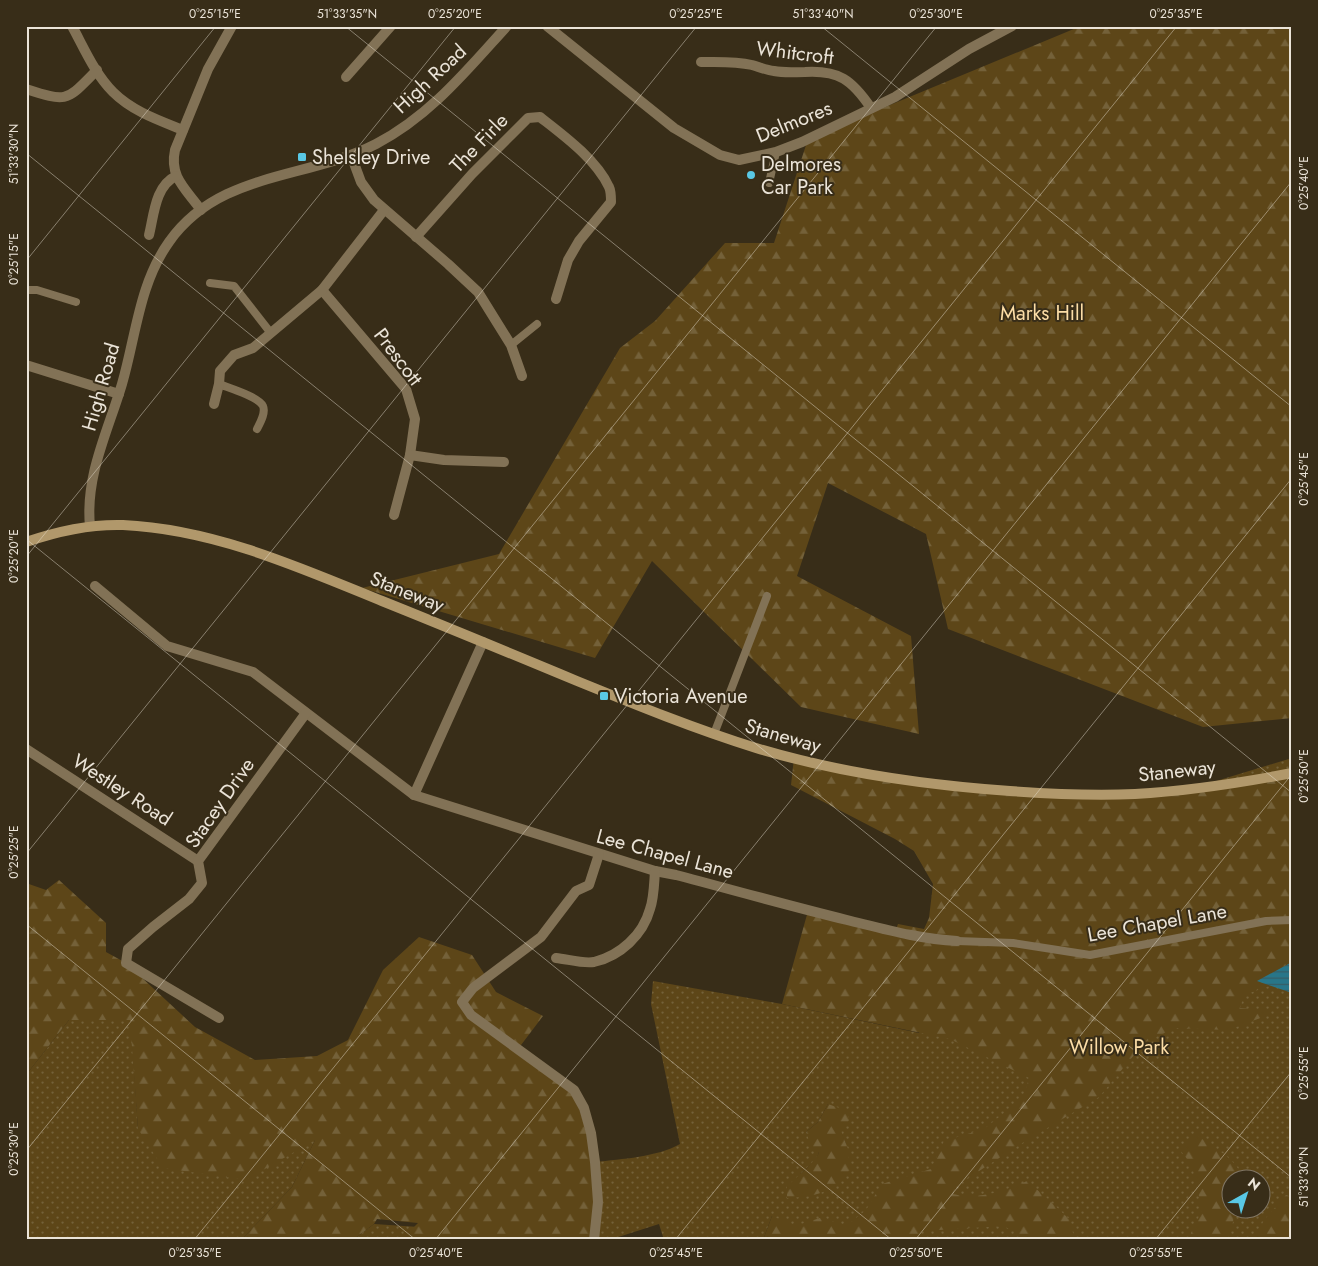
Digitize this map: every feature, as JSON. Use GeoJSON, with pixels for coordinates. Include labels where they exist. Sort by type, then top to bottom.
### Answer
{"type":"FeatureCollection","features":[{"type":"Feature","properties":{"kind":"main road","name":"Staneway"},"geometry":{"type":"LineString","coordinates":[[90,526],[125,525],[150,528],[200,537],[238,547],[300,568],[626,701],[714,734],[794,758],[864,774],[946,786],[1066,795],[1135,794],[1190,789],[1292,773]]}},
{"type":"Feature","properties":{"kind":"main road"},"geometry":{"type":"LineString","coordinates":[[26,542],[90,526]]}},
{"type":"Feature","properties":{"kind":"street"},"geometry":{"type":"LineString","coordinates":[[72,26],[97,70],[112,91],[129,105],[153,118],[183,130]]}},
{"type":"Feature","properties":{"kind":"street"},"geometry":{"type":"LineString","coordinates":[[201,210],[176,176],[173,159],[208,69],[232,26]]}},
{"type":"Feature","properties":{"kind":"street"},"geometry":{"type":"LineString","coordinates":[[346,77],[391,26]]}},
{"type":"Feature","properties":{"kind":"street","name":"High Road"},"geometry":{"type":"LineString","coordinates":[[90,526],[89,499],[92,480],[119,394],[141,301],[149,277],[174,235],[201,210],[227,193],[248,184],[333,162],[375,145],[398,132],[430,108],[507,26]]}},
{"type":"Feature","properties":{"kind":"street","name":"Delmores"},"geometry":{"type":"LineString","coordinates":[[547,26],[674,128],[720,155],[738,160],[776,152],[802,142],[895,97],[999,29],[1012,26]]}},
{"type":"Feature","properties":{"kind":"street","name":"Whitcroft"},"geometry":{"type":"LineString","coordinates":[[701,62],[730,62],[787,73],[825,71],[837,74],[848,80],[860,91],[872,108]]}},
{"type":"Feature","properties":{"kind":"street"},"geometry":{"type":"LineString","coordinates":[[26,89],[50,97],[64,98],[74,92],[97,70]]}},
{"type":"Feature","properties":{"kind":"street","name":"The Firle"},"geometry":{"type":"LineString","coordinates":[[416,237],[472,174],[528,118],[540,116],[575,145],[596,167],[610,188],[611,202],[579,242],[568,260],[556,299]]}},
{"type":"Feature","properties":{"kind":"street"},"geometry":{"type":"LineString","coordinates":[[351,155],[358,177],[366,191],[384,210],[478,292],[511,346],[522,376]]}},
{"type":"Feature","properties":{"kind":"street"},"geometry":{"type":"LineString","coordinates":[[148,236],[161,190],[167,181],[176,176]]}},
{"type":"Feature","properties":{"kind":"street"},"geometry":{"type":"LineString","coordinates":[[214,404],[220,371],[234,356],[253,348],[322,290],[384,210]]}},
{"type":"Feature","properties":{"kind":"street","name":"Prescott"},"geometry":{"type":"LineString","coordinates":[[322,290],[406,389],[415,419],[410,455],[394,515]]}},
{"type":"Feature","properties":{"kind":"street"},"geometry":{"type":"LineString","coordinates":[[26,365],[119,394]]}},
{"type":"Feature","properties":{"kind":"street"},"geometry":{"type":"LineString","coordinates":[[410,455],[444,460],[504,462]]}},
{"type":"Feature","properties":{"kind":"street","name":"Lee Chapel Lane"},"geometry":{"type":"LineString","coordinates":[[95,586],[167,646],[253,672],[414,795],[655,871],[895,932],[931,939],[957,941]]}},
{"type":"Feature","properties":{"kind":"street"},"geometry":{"type":"LineString","coordinates":[[414,795],[483,642]]}},
{"type":"Feature","properties":{"kind":"street","name":"Stacey Drive"},"geometry":{"type":"LineString","coordinates":[[219,1018],[126,963],[128,949],[189,899],[202,883],[198,861],[306,713]]}},
{"type":"Feature","properties":{"kind":"street","name":"Westley Road"},"geometry":{"type":"LineString","coordinates":[[26,749],[198,861]]}},
{"type":"Feature","properties":{"kind":"street"},"geometry":{"type":"LineString","coordinates":[[594,1240],[598,1202],[595,1162],[584,1108],[574,1090],[470,1015],[462,1002],[473,988],[541,937],[576,891],[589,885],[599,854]]}},
{"type":"Feature","properties":{"kind":"street"},"geometry":{"type":"LineString","coordinates":[[556,958],[593,962],[616,954],[636,936],[645,923],[651,908],[655,871]]}},
{"type":"Feature","properties":{"kind":"lane"},"geometry":{"type":"LineString","coordinates":[[769,183],[776,152]]}},
{"type":"Feature","properties":{"kind":"lane"},"geometry":{"type":"LineString","coordinates":[[210,283],[234,286],[270,332]]}},
{"type":"Feature","properties":{"kind":"lane"},"geometry":{"type":"LineString","coordinates":[[26,290],[37,290],[76,302]]}},
{"type":"Feature","properties":{"kind":"lane"},"geometry":{"type":"LineString","coordinates":[[511,346],[537,324]]}},
{"type":"Feature","properties":{"kind":"lane"},"geometry":{"type":"LineString","coordinates":[[219,384],[257,400],[263,406],[263,414],[257,430]]}},
{"type":"Feature","properties":{"kind":"lane"},"geometry":{"type":"LineString","coordinates":[[714,734],[766,596]]}},
{"type":"Feature","properties":{"kind":"lane","name":"Lee Chapel Lane"},"geometry":{"type":"LineString","coordinates":[[957,941],[1013,943],[1090,955],[1266,922],[1292,920]]}},
{"type":"Feature","properties":{"kind":"green space","name":"Marks Hill"},"geometry":{"type":"Polygon","coordinates":[[[1081,26],[1292,26],[1292,718],[1203,727],[948,629],[926,534],[828,483],[797,576],[911,636],[919,734],[801,707],[652,561],[595,658],[362,588],[499,554],[620,348],[655,321],[725,243],[774,243],[808,139],[1081,26]]]}},
{"type":"Feature","properties":{"kind":"green space"},"geometry":{"type":"Polygon","coordinates":[[[794,758],[901,780],[1135,794],[1292,773],[1292,962],[1258,981],[1269,986],[1244,995],[1240,1008],[1265,1010],[1263,1017],[1228,1030],[1175,1028],[1145,1042],[1099,1097],[1019,1145],[956,1186],[953,1194],[972,1196],[1000,1192],[1027,1181],[1069,1219],[1075,1240],[1029,1240],[1003,1226],[923,1231],[914,1240],[763,1240],[772,1216],[795,1226],[823,1217],[845,1227],[866,1210],[882,1184],[931,1169],[944,1141],[984,1129],[1023,1098],[1029,1078],[950,1039],[782,1004],[808,911],[895,932],[898,924],[924,929],[929,918],[933,884],[914,851],[895,839],[791,785],[794,758]]]}},
{"type":"Feature","properties":{"kind":"green space","name":"Willow Park"},"geometry":{"type":"Polygon","coordinates":[[[1292,758],[1292,1240],[783,1240],[772,1216],[763,1240],[664,1240],[659,1224],[609,1240],[594,1240],[595,1162],[650,1155],[680,1144],[651,1004],[653,981],[782,1004],[919,1033],[975,949],[1190,789],[1292,758]],[[828,1104],[818,1122],[806,1132],[819,1153],[815,1161],[800,1174],[846,1144],[828,1104]]]}},
{"type":"Feature","properties":{"kind":"green space"},"geometry":{"type":"Polygon","coordinates":[[[59,880],[106,923],[106,952],[126,963],[195,1027],[255,1060],[317,1056],[348,1040],[383,970],[419,937],[472,955],[496,992],[543,1016],[518,1049],[574,1090],[595,1162],[594,1240],[401,1240],[418,1223],[377,1219],[374,1224],[353,1240],[241,1240],[292,1187],[315,1140],[246,1180],[163,1168],[138,1129],[130,1020],[69,1020],[26,1075],[26,883],[46,890],[59,880]]]}},
{"type":"Feature","properties":{"kind":"green space"},"geometry":{"type":"Polygon","coordinates":[[[69,1020],[131,1020],[138,1129],[315,1140],[292,1187],[241,1240],[26,1240],[26,1075],[69,1020]]]}},
{"type":"Feature","properties":{"kind":"green space"},"geometry":{"type":"Polygon","coordinates":[[[828,1104],[842,1109],[850,1119],[841,1131],[848,1149],[850,1170],[829,1189],[815,1195],[787,1198],[787,1186],[809,1166],[819,1153],[811,1145],[806,1132],[818,1122],[828,1104]]]}},
{"type":"Feature","properties":{"kind":"green space"},"geometry":{"type":"Polygon","coordinates":[[[1197,1135],[1224,1154],[1237,1168],[1220,1168],[1220,1218],[1234,1218],[1227,1240],[1188,1240],[1202,1210],[1192,1165],[1180,1150],[1197,1135]]]}},
{"type":"Feature","properties":{"kind":"green space"},"geometry":{"type":"Polygon","coordinates":[[[1286,1195],[1292,1197],[1292,1240],[1254,1240],[1264,1220],[1270,1218],[1270,1213],[1286,1195]]]}},
{"type":"Feature","properties":{"kind":"green space"},"geometry":{"type":"Polygon","coordinates":[[[374,1224],[419,1227],[405,1240],[353,1240],[374,1224]]]}},
{"type":"Feature","properties":{"kind":"water"},"geometry":{"type":"Polygon","coordinates":[[[1292,962],[1292,993],[1257,981],[1292,962]]]}},
{"type":"Feature","properties":{"kind":"place","name":"Shelsley Drive"},"geometry":{"type":"Point","coordinates":[302,157]}},
{"type":"Feature","properties":{"kind":"place","name":"Delmores Car Park"},"geometry":{"type":"Point","coordinates":[751,175]}},
{"type":"Feature","properties":{"kind":"place","name":"Victoria Avenue"},"geometry":{"type":"Point","coordinates":[604,696]}}]}
